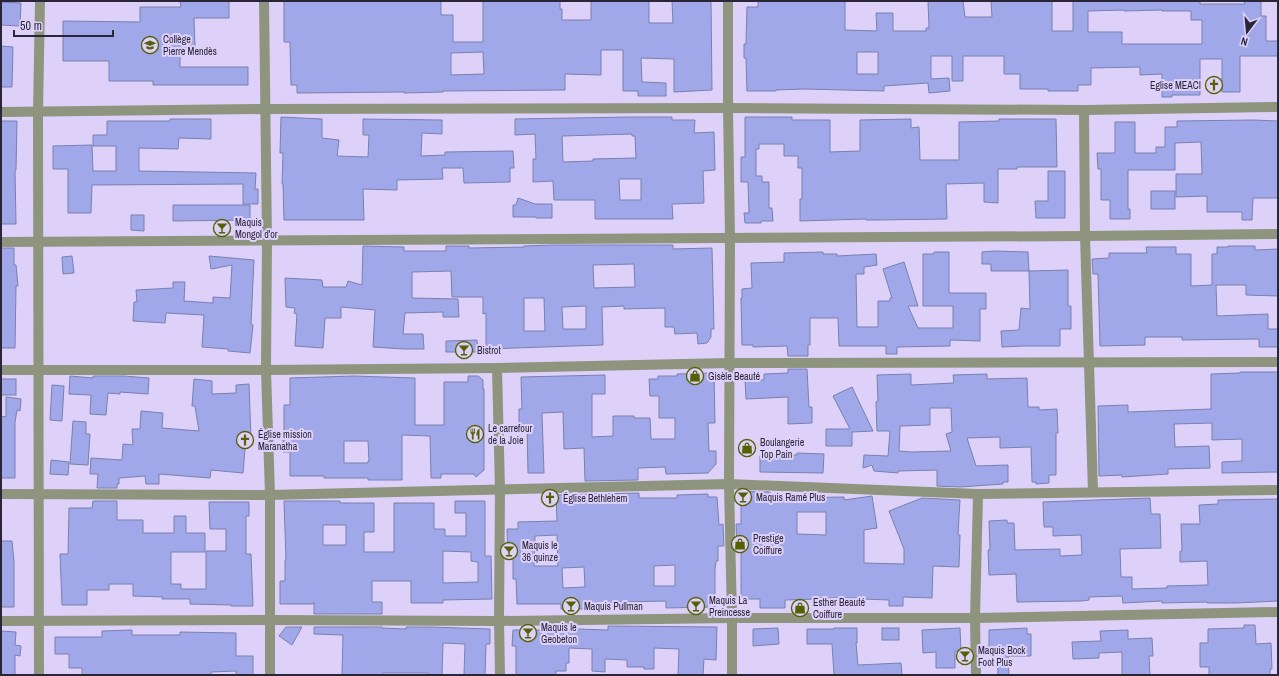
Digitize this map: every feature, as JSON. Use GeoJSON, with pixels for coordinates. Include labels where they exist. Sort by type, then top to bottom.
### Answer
{"type":"FeatureCollection","features":[{"type":"Feature","properties":{"kind":"street"},"geometry":{"type":"LineString","coordinates":[[39,675],[38,112],[40,1]]}},
{"type":"Feature","properties":{"kind":"street"},"geometry":{"type":"LineString","coordinates":[[264,1],[267,240],[266,370],[270,495],[270,675]]}},
{"type":"Feature","properties":{"kind":"street"},"geometry":{"type":"LineString","coordinates":[[728,1],[730,238],[729,484],[732,675]]}},
{"type":"Feature","properties":{"kind":"street"},"geometry":{"type":"LineString","coordinates":[[1,112],[266,109],[728,108],[1084,110],[1278,107]]}},
{"type":"Feature","properties":{"kind":"street"},"geometry":{"type":"LineString","coordinates":[[1084,110],[1085,236],[1093,492]]}},
{"type":"Feature","properties":{"kind":"street"},"geometry":{"type":"LineString","coordinates":[[1,242],[1278,234]]}},
{"type":"Feature","properties":{"kind":"street"},"geometry":{"type":"LineString","coordinates":[[1,370],[497,368],[730,363],[1089,364],[1278,362]]}},
{"type":"Feature","properties":{"kind":"street"},"geometry":{"type":"LineString","coordinates":[[497,368],[500,490],[500,675]]}},
{"type":"Feature","properties":{"kind":"street"},"geometry":{"type":"LineString","coordinates":[[1,494],[270,495],[729,484],[978,494],[1278,490]]}},
{"type":"Feature","properties":{"kind":"street"},"geometry":{"type":"LineString","coordinates":[[976,675],[975,618],[978,494]]}},
{"type":"Feature","properties":{"kind":"street"},"geometry":{"type":"LineString","coordinates":[[1,621],[499,621],[732,618],[975,618],[1278,612]]}},
{"type":"Feature","properties":{"kind":"building"},"geometry":{"type":"Polygon","coordinates":[[[180,1],[229,1],[229,18],[194,18],[195,47],[180,47],[180,67],[248,67],[248,85],[153,85],[153,81],[109,81],[109,61],[63,61],[63,21],[140,22],[140,7],[181,7],[180,1]]]}},
{"type":"Feature","properties":{"kind":"building"},"geometry":{"type":"Polygon","coordinates":[[[284,1],[441,1],[441,15],[453,15],[453,42],[483,42],[483,1],[560,1],[562,20],[591,20],[591,1],[649,1],[649,23],[673,23],[672,1],[711,1],[712,90],[674,92],[674,59],[641,58],[642,82],[666,83],[666,96],[638,96],[638,91],[623,91],[623,50],[601,50],[601,75],[565,74],[565,90],[297,93],[297,85],[291,85],[290,42],[284,42],[284,1]],[[483,52],[451,53],[451,75],[484,74],[483,52]]]}},
{"type":"Feature","properties":{"kind":"building"},"geometry":{"type":"Polygon","coordinates":[[[758,1],[845,1],[845,30],[877,31],[876,13],[893,13],[893,31],[926,31],[926,28],[929,28],[928,1],[963,1],[965,17],[992,17],[991,1],[1052,1],[1052,31],[1073,31],[1073,1],[1200,1],[1200,4],[1245,4],[1244,1],[1261,1],[1261,16],[1266,16],[1266,41],[1278,41],[1278,56],[1240,56],[1240,92],[1222,92],[1222,59],[1200,59],[1200,95],[1172,95],[1172,97],[1162,97],[1162,74],[1140,75],[1140,67],[1091,68],[1091,85],[1078,85],[1078,91],[1020,89],[1020,74],[1004,74],[1004,56],[963,56],[963,81],[952,81],[952,56],[931,56],[931,79],[949,78],[950,91],[929,93],[928,83],[884,86],[884,91],[804,89],[747,91],[744,44],[746,44],[747,7],[758,7],[758,1]],[[1088,11],[1088,32],[1122,32],[1122,44],[1202,44],[1202,20],[1191,20],[1191,11],[1088,11]],[[857,52],[857,74],[878,74],[878,52],[857,52]]]}},
{"type":"Feature","properties":{"kind":"building"},"geometry":{"type":"Polygon","coordinates":[[[1,2],[21,3],[20,26],[1,25],[1,2]]]}},
{"type":"Feature","properties":{"kind":"building"},"geometry":{"type":"Polygon","coordinates":[[[1,46],[13,47],[12,87],[1,87],[1,46]]]}},
{"type":"Feature","properties":{"kind":"building"},"geometry":{"type":"Polygon","coordinates":[[[281,117],[322,119],[322,138],[339,140],[337,156],[368,157],[369,135],[363,135],[363,119],[442,120],[442,134],[422,133],[421,156],[445,155],[445,152],[513,151],[514,168],[510,168],[510,182],[464,183],[463,168],[442,168],[443,179],[397,180],[397,190],[363,189],[364,220],[284,220],[282,184],[283,153],[280,153],[281,117]]]}},
{"type":"Feature","properties":{"kind":"building"},"geometry":{"type":"Polygon","coordinates":[[[672,117],[672,120],[695,120],[694,133],[714,132],[715,170],[703,171],[704,203],[672,204],[673,219],[595,219],[595,200],[554,200],[553,181],[533,182],[533,159],[536,159],[535,134],[515,135],[515,119],[672,117]],[[632,134],[562,136],[563,162],[593,161],[593,159],[636,158],[635,136],[632,136],[632,134]],[[619,179],[620,200],[641,200],[641,179],[619,179]]]}},
{"type":"Feature","properties":{"kind":"building"},"geometry":{"type":"Polygon","coordinates":[[[745,117],[792,117],[792,120],[830,120],[830,152],[860,151],[860,120],[911,119],[911,128],[919,127],[920,160],[959,160],[959,122],[999,121],[999,119],[1056,119],[1057,167],[1017,167],[1017,169],[998,169],[998,203],[984,202],[984,183],[946,184],[947,219],[800,221],[802,168],[798,168],[798,156],[784,156],[784,144],[759,144],[759,149],[756,149],[756,176],[762,176],[762,182],[769,182],[769,208],[772,208],[773,221],[745,223],[744,213],[749,213],[748,182],[741,182],[741,157],[745,157],[745,117]]]}},
{"type":"Feature","properties":{"kind":"building"},"geometry":{"type":"Polygon","coordinates":[[[170,119],[211,119],[211,139],[179,138],[178,149],[139,148],[139,171],[256,173],[255,189],[258,189],[258,204],[243,204],[243,184],[92,185],[91,213],[68,213],[68,169],[53,169],[53,146],[92,145],[93,171],[116,171],[116,146],[93,146],[93,135],[107,135],[107,121],[170,121],[170,119]]]}},
{"type":"Feature","properties":{"kind":"building"},"geometry":{"type":"Polygon","coordinates":[[[1,121],[17,121],[15,170],[16,224],[1,224],[1,121]]]}},
{"type":"Feature","properties":{"kind":"building"},"geometry":{"type":"Polygon","coordinates":[[[1177,121],[1278,121],[1278,198],[1253,198],[1252,220],[1242,220],[1242,212],[1207,212],[1207,196],[1176,197],[1176,174],[1202,174],[1201,142],[1175,143],[1175,170],[1128,170],[1128,209],[1130,209],[1130,219],[1110,219],[1110,200],[1101,200],[1101,169],[1098,169],[1097,153],[1115,153],[1115,122],[1135,122],[1135,153],[1156,153],[1156,147],[1165,147],[1165,127],[1177,127],[1177,121]]]}},
{"type":"Feature","properties":{"kind":"building"},"geometry":{"type":"Polygon","coordinates":[[[1048,171],[1065,171],[1065,218],[1036,218],[1035,201],[1048,201],[1048,171]]]}},
{"type":"Feature","properties":{"kind":"building"},"geometry":{"type":"Polygon","coordinates":[[[1151,191],[1175,191],[1175,209],[1151,209],[1151,191]]]}},
{"type":"Feature","properties":{"kind":"building"},"geometry":{"type":"Polygon","coordinates":[[[518,198],[535,204],[552,204],[552,218],[513,217],[513,205],[516,205],[518,198]]]}},
{"type":"Feature","properties":{"kind":"building"},"geometry":{"type":"Polygon","coordinates":[[[173,205],[250,205],[250,220],[173,221],[173,205]]]}},
{"type":"Feature","properties":{"kind":"building"},"geometry":{"type":"Polygon","coordinates":[[[131,215],[144,215],[144,231],[131,230],[131,215]]]}},
{"type":"Feature","properties":{"kind":"building"},"geometry":{"type":"Polygon","coordinates":[[[673,245],[673,249],[712,248],[714,329],[711,329],[711,337],[707,343],[698,344],[697,333],[675,334],[674,327],[665,327],[665,308],[624,309],[624,306],[602,307],[603,345],[486,349],[486,313],[483,314],[483,297],[452,297],[451,271],[412,272],[412,298],[458,299],[459,317],[443,317],[443,312],[405,313],[403,334],[423,334],[424,349],[373,347],[375,310],[341,307],[341,318],[325,318],[323,348],[295,346],[297,314],[294,313],[295,308],[286,307],[285,278],[322,280],[323,287],[346,287],[348,281],[362,285],[363,246],[404,247],[404,251],[446,251],[446,246],[469,246],[469,248],[673,245]],[[634,264],[593,265],[594,288],[635,287],[634,264]],[[524,298],[524,331],[545,331],[544,298],[524,298]],[[586,306],[562,307],[563,329],[586,329],[586,306]]]}},
{"type":"Feature","properties":{"kind":"building"},"geometry":{"type":"Polygon","coordinates":[[[1255,246],[1255,250],[1278,249],[1278,296],[1246,295],[1246,285],[1216,285],[1217,316],[1268,314],[1268,329],[1278,329],[1278,347],[1259,347],[1259,339],[1182,340],[1182,337],[1145,337],[1145,345],[1100,346],[1098,274],[1093,274],[1092,259],[1109,258],[1109,253],[1147,253],[1146,247],[1176,247],[1176,254],[1191,254],[1191,286],[1212,285],[1212,254],[1217,254],[1217,247],[1255,246]]]}},
{"type":"Feature","properties":{"kind":"building"},"geometry":{"type":"Polygon","coordinates":[[[1,248],[14,248],[14,265],[16,265],[18,286],[16,286],[15,348],[1,348],[1,248]]]}},
{"type":"Feature","properties":{"kind":"building"},"geometry":{"type":"Polygon","coordinates":[[[823,252],[823,254],[837,254],[837,256],[876,254],[877,265],[864,267],[864,274],[856,274],[857,327],[878,327],[878,301],[890,301],[890,298],[892,298],[883,269],[904,262],[918,306],[908,306],[918,328],[953,328],[953,306],[923,306],[923,254],[949,252],[949,293],[986,293],[986,309],[980,309],[980,341],[950,340],[950,346],[897,347],[897,354],[886,354],[886,346],[839,346],[838,318],[810,318],[810,345],[808,345],[808,356],[788,356],[787,346],[753,347],[753,345],[742,345],[741,298],[742,289],[752,288],[751,263],[784,262],[784,253],[823,252]]]}},
{"type":"Feature","properties":{"kind":"building"},"geometry":{"type":"Polygon","coordinates":[[[982,252],[1028,252],[1029,271],[991,271],[991,264],[982,264],[982,252]]]}},
{"type":"Feature","properties":{"kind":"building"},"geometry":{"type":"Polygon","coordinates":[[[72,256],[74,273],[63,274],[62,257],[72,256]]]}},
{"type":"Feature","properties":{"kind":"building"},"geometry":{"type":"Polygon","coordinates":[[[209,256],[254,260],[251,324],[253,325],[250,353],[228,351],[228,349],[202,347],[204,315],[166,313],[165,323],[133,321],[134,302],[137,302],[136,290],[173,288],[173,282],[185,282],[184,301],[213,303],[213,297],[230,298],[232,265],[211,269],[209,256]]]}},
{"type":"Feature","properties":{"kind":"building"},"geometry":{"type":"Polygon","coordinates":[[[1068,270],[1068,306],[1071,306],[1071,329],[1060,329],[1060,346],[1002,347],[1001,331],[1019,330],[1021,308],[1030,309],[1029,271],[1068,270]]]}},
{"type":"Feature","properties":{"kind":"building"},"geometry":{"type":"Polygon","coordinates":[[[477,340],[478,352],[446,352],[446,341],[477,340]]]}},
{"type":"Feature","properties":{"kind":"building"},"geometry":{"type":"Polygon","coordinates":[[[788,369],[807,369],[809,407],[812,407],[812,423],[788,424],[788,397],[746,399],[745,380],[764,380],[764,374],[788,373],[788,369]]]}},
{"type":"Feature","properties":{"kind":"building"},"geometry":{"type":"Polygon","coordinates":[[[1278,372],[1278,472],[1222,473],[1222,462],[1242,461],[1242,439],[1212,440],[1212,423],[1174,424],[1175,447],[1209,446],[1210,468],[1168,469],[1168,474],[1122,477],[1122,475],[1099,476],[1098,406],[1128,405],[1128,412],[1211,409],[1211,374],[1278,372]]]}},
{"type":"Feature","properties":{"kind":"building"},"geometry":{"type":"Polygon","coordinates":[[[714,373],[715,423],[708,423],[709,451],[716,451],[716,464],[708,473],[666,474],[665,467],[638,468],[638,480],[585,481],[584,448],[564,449],[563,412],[542,413],[544,473],[528,473],[527,426],[519,426],[519,409],[522,409],[521,377],[605,375],[605,394],[592,394],[592,437],[613,436],[613,416],[634,416],[634,418],[650,418],[651,439],[675,439],[675,418],[659,418],[659,396],[650,396],[649,379],[658,379],[658,376],[677,376],[677,374],[714,373]]]}},
{"type":"Feature","properties":{"kind":"building"},"geometry":{"type":"Polygon","coordinates":[[[911,374],[911,385],[954,383],[953,375],[987,374],[987,379],[1027,378],[1028,407],[1039,407],[1039,410],[1057,409],[1058,433],[1056,433],[1056,475],[1049,475],[1049,483],[1036,484],[1036,482],[1032,482],[1031,447],[1000,448],[1000,437],[967,438],[976,466],[1008,465],[1008,482],[1003,482],[1003,484],[960,487],[937,486],[937,470],[898,471],[898,473],[874,471],[872,465],[863,468],[864,455],[888,456],[890,431],[877,431],[877,375],[911,374]],[[930,408],[930,425],[900,426],[899,451],[951,451],[946,434],[952,432],[951,408],[930,408]]]}},
{"type":"Feature","properties":{"kind":"building"},"geometry":{"type":"Polygon","coordinates":[[[70,376],[93,378],[93,376],[124,376],[149,378],[148,394],[120,392],[120,394],[108,393],[106,415],[90,414],[91,395],[69,394],[70,376]]]}},
{"type":"Feature","properties":{"kind":"building"},"geometry":{"type":"Polygon","coordinates":[[[354,376],[415,378],[415,425],[444,425],[444,382],[468,382],[468,376],[478,376],[483,380],[484,389],[484,470],[476,477],[474,474],[441,474],[441,478],[431,478],[430,436],[402,435],[402,480],[324,478],[324,476],[290,476],[290,452],[283,452],[283,440],[284,405],[290,405],[290,378],[354,376]],[[344,441],[344,463],[368,463],[368,441],[344,441]]]}},
{"type":"Feature","properties":{"kind":"building"},"geometry":{"type":"Polygon","coordinates":[[[1,379],[16,379],[16,395],[1,395],[1,379]]]}},
{"type":"Feature","properties":{"kind":"building"},"geometry":{"type":"Polygon","coordinates":[[[194,379],[212,381],[212,394],[236,393],[236,385],[249,384],[251,438],[246,437],[243,473],[211,470],[210,478],[159,474],[159,484],[146,484],[145,476],[119,478],[117,488],[97,488],[98,474],[90,474],[91,458],[122,460],[123,444],[133,445],[132,429],[140,429],[141,411],[163,413],[162,428],[199,431],[195,406],[192,406],[194,379]]]}},
{"type":"Feature","properties":{"kind":"building"},"geometry":{"type":"Polygon","coordinates":[[[52,385],[64,386],[62,421],[50,420],[52,385]]]}},
{"type":"Feature","properties":{"kind":"building"},"geometry":{"type":"Polygon","coordinates":[[[852,387],[873,431],[852,432],[852,446],[826,446],[826,429],[850,429],[833,396],[852,387]]]}},
{"type":"Feature","properties":{"kind":"building"},"geometry":{"type":"Polygon","coordinates":[[[6,397],[21,399],[20,411],[17,410],[15,422],[15,478],[1,478],[1,416],[6,417],[6,397]]]}},
{"type":"Feature","properties":{"kind":"building"},"geometry":{"type":"Polygon","coordinates":[[[73,421],[86,422],[86,434],[90,434],[88,465],[70,464],[73,421]]]}},
{"type":"Feature","properties":{"kind":"building"},"geometry":{"type":"Polygon","coordinates":[[[797,453],[824,454],[823,473],[760,472],[760,456],[797,455],[797,453]]]}},
{"type":"Feature","properties":{"kind":"building"},"geometry":{"type":"Polygon","coordinates":[[[51,460],[69,462],[68,475],[50,474],[51,460]]]}},
{"type":"Feature","properties":{"kind":"building"},"geometry":{"type":"Polygon","coordinates":[[[741,491],[769,492],[772,494],[777,494],[777,498],[844,497],[844,500],[872,496],[877,528],[864,530],[864,563],[904,564],[904,549],[889,511],[922,498],[960,500],[958,535],[960,535],[959,567],[933,566],[932,598],[903,597],[903,606],[889,606],[889,600],[863,599],[864,598],[817,598],[785,600],[785,608],[760,608],[760,599],[741,599],[741,546],[737,546],[736,524],[741,524],[741,491]],[[797,512],[797,534],[826,535],[826,512],[797,512]]]}},
{"type":"Feature","properties":{"kind":"building"},"geometry":{"type":"Polygon","coordinates":[[[639,493],[639,498],[677,498],[677,495],[708,494],[708,497],[717,497],[719,525],[723,524],[724,546],[718,546],[718,561],[716,561],[715,569],[715,607],[666,608],[666,601],[592,604],[592,609],[561,609],[561,604],[517,604],[516,579],[513,579],[513,557],[508,557],[507,529],[518,529],[518,522],[557,521],[556,495],[639,493]],[[557,535],[535,536],[534,566],[558,566],[557,535]],[[675,565],[654,566],[654,586],[675,586],[675,565]],[[584,567],[562,568],[563,588],[585,587],[584,567]]]}},
{"type":"Feature","properties":{"kind":"building"},"geometry":{"type":"Polygon","coordinates":[[[1150,498],[1151,514],[1160,514],[1161,548],[1120,549],[1121,577],[1132,577],[1132,589],[1208,585],[1207,561],[1180,562],[1180,551],[1182,551],[1181,524],[1200,524],[1199,505],[1218,504],[1218,500],[1278,499],[1278,601],[1236,603],[1162,603],[1162,601],[1123,603],[1122,596],[1089,597],[1089,600],[1082,601],[1017,602],[1016,574],[989,575],[989,521],[1007,520],[1007,523],[1014,523],[1015,550],[1060,549],[1060,556],[1082,555],[1081,535],[1053,536],[1053,527],[1044,527],[1043,502],[1150,498]]]}},
{"type":"Feature","properties":{"kind":"building"},"geometry":{"type":"Polygon","coordinates":[[[93,501],[117,501],[117,520],[143,520],[143,533],[174,533],[174,516],[186,516],[186,533],[205,533],[205,552],[171,552],[171,584],[181,584],[181,589],[206,589],[206,551],[226,551],[226,529],[210,529],[209,502],[249,502],[249,516],[246,516],[246,554],[251,554],[253,606],[190,604],[190,599],[162,599],[163,597],[133,596],[133,584],[109,584],[109,590],[87,590],[87,605],[62,605],[60,554],[68,554],[69,508],[92,508],[93,501]]]}},
{"type":"Feature","properties":{"kind":"building"},"geometry":{"type":"Polygon","coordinates":[[[284,501],[340,501],[340,503],[374,503],[374,532],[364,532],[364,552],[394,552],[394,503],[434,503],[434,529],[445,529],[445,536],[466,536],[466,513],[455,513],[455,501],[485,501],[485,556],[491,556],[492,599],[443,600],[443,603],[411,603],[411,581],[372,581],[372,602],[382,602],[382,614],[314,614],[314,602],[313,604],[280,604],[280,581],[285,581],[286,560],[284,501]],[[323,525],[323,545],[346,545],[346,525],[323,525]],[[443,551],[443,583],[478,582],[478,562],[471,561],[471,552],[443,551]]]}},
{"type":"Feature","properties":{"kind":"building"},"geometry":{"type":"Polygon","coordinates":[[[1,541],[12,541],[14,562],[14,607],[1,607],[1,541]]]}},
{"type":"Feature","properties":{"kind":"building"},"geometry":{"type":"Polygon","coordinates":[[[1244,625],[1255,625],[1256,644],[1271,643],[1272,669],[1270,669],[1270,675],[1209,675],[1209,667],[1200,667],[1200,643],[1208,643],[1208,629],[1244,628],[1244,625]]]}},
{"type":"Feature","properties":{"kind":"building"},"geometry":{"type":"Polygon","coordinates":[[[608,626],[717,627],[716,660],[704,659],[703,675],[678,675],[679,649],[654,648],[654,669],[644,669],[644,667],[627,667],[627,660],[605,659],[605,672],[592,671],[592,649],[569,648],[569,663],[566,663],[566,671],[556,671],[556,675],[516,675],[516,646],[512,646],[513,630],[547,630],[547,628],[608,630],[608,626]]]}},
{"type":"Feature","properties":{"kind":"building"},"geometry":{"type":"Polygon","coordinates":[[[286,627],[302,627],[292,645],[279,636],[286,627]]]}},
{"type":"Feature","properties":{"kind":"building"},"geometry":{"type":"Polygon","coordinates":[[[314,627],[382,627],[406,629],[406,627],[431,627],[490,629],[490,644],[486,644],[485,675],[464,675],[465,644],[443,643],[442,675],[428,675],[428,673],[383,673],[383,675],[342,675],[343,635],[314,634],[314,627]]]}},
{"type":"Feature","properties":{"kind":"building"},"geometry":{"type":"Polygon","coordinates":[[[778,628],[779,644],[753,646],[753,629],[778,628]]]}},
{"type":"Feature","properties":{"kind":"building"},"geometry":{"type":"Polygon","coordinates":[[[857,628],[856,643],[858,665],[901,663],[902,675],[834,675],[832,644],[807,644],[807,629],[857,628]]]}},
{"type":"Feature","properties":{"kind":"building"},"geometry":{"type":"Polygon","coordinates":[[[882,628],[899,628],[899,640],[882,640],[882,628]]]}},
{"type":"Feature","properties":{"kind":"building"},"geometry":{"type":"Polygon","coordinates":[[[960,628],[961,651],[955,651],[955,668],[936,668],[936,652],[923,653],[922,630],[960,628]]]}},
{"type":"Feature","properties":{"kind":"building"},"geometry":{"type":"Polygon","coordinates":[[[1027,628],[1027,634],[1031,634],[1031,656],[1008,656],[1009,675],[998,675],[997,647],[989,648],[989,630],[1027,628]]]}},
{"type":"Feature","properties":{"kind":"building"},"geometry":{"type":"Polygon","coordinates":[[[132,630],[132,635],[180,635],[180,632],[236,633],[236,656],[253,656],[253,675],[236,675],[236,671],[211,672],[211,675],[82,675],[82,668],[69,668],[69,654],[55,654],[55,637],[102,637],[102,631],[132,630]]]}},
{"type":"Feature","properties":{"kind":"building"},"geometry":{"type":"Polygon","coordinates":[[[1128,630],[1128,639],[1152,638],[1153,656],[1149,656],[1150,675],[1122,675],[1122,652],[1099,653],[1099,658],[1073,659],[1072,642],[1101,641],[1100,631],[1128,630]]]}},
{"type":"Feature","properties":{"kind":"building"},"geometry":{"type":"Polygon","coordinates":[[[1,631],[16,632],[15,645],[21,646],[20,656],[15,655],[15,675],[1,675],[1,631]]]}},
{"type":"Feature","properties":{"kind":"place","name":"Collège Pierre Mendès"},"geometry":{"type":"Point","coordinates":[150,45]}},
{"type":"Feature","properties":{"kind":"place","name":"Eglise MEACI"},"geometry":{"type":"Point","coordinates":[1214,85]}},
{"type":"Feature","properties":{"kind":"place","name":"Maquis Mongol d'or"},"geometry":{"type":"Point","coordinates":[222,228]}},
{"type":"Feature","properties":{"kind":"place","name":"Bistrot"},"geometry":{"type":"Point","coordinates":[464,350]}},
{"type":"Feature","properties":{"kind":"place","name":"Gisèle Beauté"},"geometry":{"type":"Point","coordinates":[695,376]}},
{"type":"Feature","properties":{"kind":"place","name":"Le carrefour de la Joie"},"geometry":{"type":"Point","coordinates":[475,434]}},
{"type":"Feature","properties":{"kind":"place","name":"Église mission Maranatha"},"geometry":{"type":"Point","coordinates":[245,440]}},
{"type":"Feature","properties":{"kind":"place","name":"Boulangerie Top Pain"},"geometry":{"type":"Point","coordinates":[747,448]}},
{"type":"Feature","properties":{"kind":"place","name":"Maquis Ramé Plus"},"geometry":{"type":"Point","coordinates":[743,497]}},
{"type":"Feature","properties":{"kind":"place","name":"Église Bethlehem"},"geometry":{"type":"Point","coordinates":[550,498]}},
{"type":"Feature","properties":{"kind":"place","name":"Prestige Coiffure"},"geometry":{"type":"Point","coordinates":[740,544]}},
{"type":"Feature","properties":{"kind":"place","name":"Maquis le 36 quinze"},"geometry":{"type":"Point","coordinates":[509,551]}},
{"type":"Feature","properties":{"kind":"place","name":"Maquis Pullman"},"geometry":{"type":"Point","coordinates":[571,606]}},
{"type":"Feature","properties":{"kind":"place","name":"Maquis La Preincesse"},"geometry":{"type":"Point","coordinates":[696,606]}},
{"type":"Feature","properties":{"kind":"place","name":"Esther Beauté Coiffure"},"geometry":{"type":"Point","coordinates":[800,608]}},
{"type":"Feature","properties":{"kind":"place","name":"Maquis le Geobeton"},"geometry":{"type":"Point","coordinates":[528,633]}},
{"type":"Feature","properties":{"kind":"place","name":"Maquis Bock Foot Plus"},"geometry":{"type":"Point","coordinates":[965,656]}}]}
